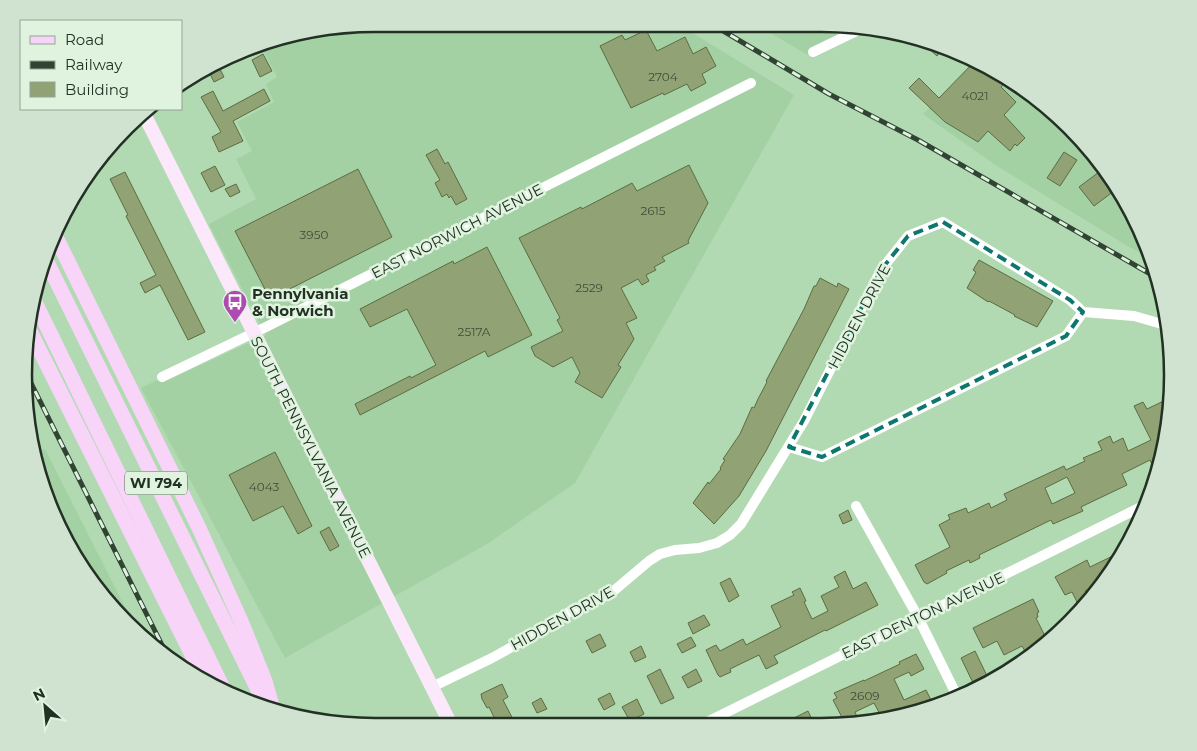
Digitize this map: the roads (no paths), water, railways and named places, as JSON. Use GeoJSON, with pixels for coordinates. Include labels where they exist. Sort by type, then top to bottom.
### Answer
{"type":"FeatureCollection","features":[{"type":"Feature","properties":{"kind":"main road"},"geometry":{"type":"LineString","coordinates":[[59,244],[199,528],[241,621],[265,681],[271,702]]}},
{"type":"Feature","properties":{"kind":"main road","name":"WI 794"},"geometry":{"type":"LineString","coordinates":[[50,268],[262,699]]}},
{"type":"Feature","properties":{"kind":"main road","name":"WI 794"},"geometry":{"type":"LineString","coordinates":[[39,311],[219,681]]}},
{"type":"Feature","properties":{"kind":"main road"},"geometry":{"type":"LineString","coordinates":[[34,339],[200,670]]}},
{"type":"Feature","properties":{"kind":"street"},"geometry":{"type":"LineString","coordinates":[[814,52],[851,34]]}},
{"type":"Feature","properties":{"kind":"street","name":"EAST NORWICH AVENUE"},"geometry":{"type":"LineString","coordinates":[[162,377],[750,84]]}},
{"type":"Feature","properties":{"kind":"street","name":"SOUTH PENNSYLVANIA AVENUE"},"geometry":{"type":"LineString","coordinates":[[147,120],[448,718]]}},
{"type":"Feature","properties":{"kind":"street","name":"HIDDEN DRIVE"},"geometry":{"type":"LineString","coordinates":[[432,686],[492,658],[537,633],[569,612],[610,594],[660,554],[675,550],[699,548],[717,543],[730,535],[741,524],[804,421],[881,270],[908,236],[943,222],[1070,300],[1083,312]]}},
{"type":"Feature","properties":{"kind":"street"},"geometry":{"type":"LineString","coordinates":[[789,447],[822,457],[1066,336],[1083,312],[1134,316],[1161,324]]}},
{"type":"Feature","properties":{"kind":"street"},"geometry":{"type":"LineString","coordinates":[[856,506],[918,617],[955,691]]}},
{"type":"Feature","properties":{"kind":"street","name":"EAST DENTON AVENUE"},"geometry":{"type":"LineString","coordinates":[[715,718],[1137,509]]}},
{"type":"Feature","properties":{"kind":"railway"},"geometry":{"type":"LineString","coordinates":[[725,32],[829,94],[918,140],[1149,273]]}},
{"type":"Feature","properties":{"kind":"railway"},"geometry":{"type":"LineString","coordinates":[[32,386],[161,643]]}},
{"type":"Feature","properties":{"kind":"place","name":"Pennylvania & Norwich"},"geometry":{"type":"Point","coordinates":[235,323]}}]}
